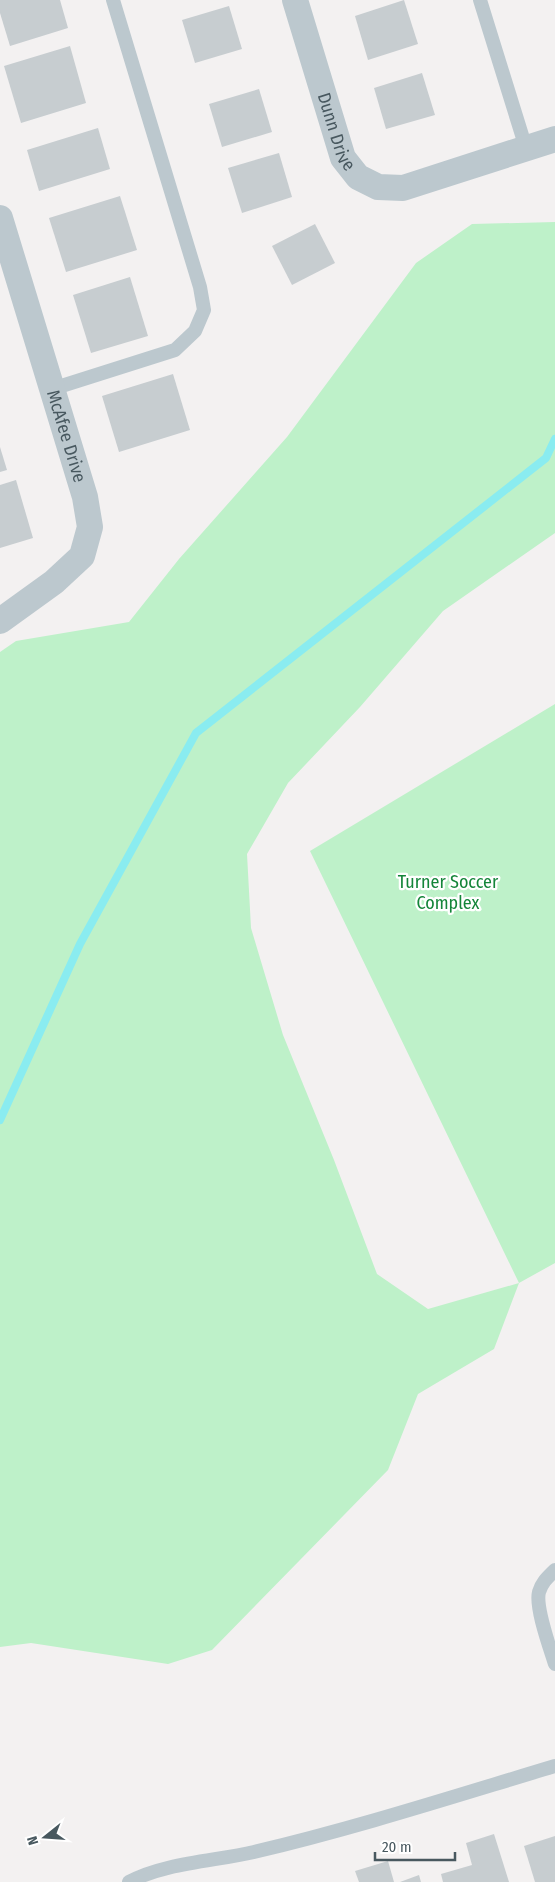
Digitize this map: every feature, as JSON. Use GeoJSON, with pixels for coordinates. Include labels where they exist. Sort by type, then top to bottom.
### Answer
{"type":"FeatureCollection","features":[{"type":"Feature","properties":{"kind":"street","name":"Dunn Drive"},"geometry":{"type":"LineString","coordinates":[[295,0],[343,158],[358,177],[378,187],[403,188],[555,139]]}},
{"type":"Feature","properties":{"kind":"street","name":"McAfee Drive"},"geometry":{"type":"LineString","coordinates":[[0,218],[84,497],[90,527],[82,556],[54,582],[0,621]]}},
{"type":"Feature","properties":{"kind":"lane"},"geometry":{"type":"LineString","coordinates":[[52,389],[175,350],[195,331],[204,310],[200,287],[113,0]]}},
{"type":"Feature","properties":{"kind":"lane"},"geometry":{"type":"LineString","coordinates":[[480,0],[526,148]]}},
{"type":"Feature","properties":{"kind":"lane"},"geometry":{"type":"LineString","coordinates":[[555,1570],[544,1579],[539,1594],[541,1616],[555,1664]]}},
{"type":"Feature","properties":{"kind":"lane"},"geometry":{"type":"LineString","coordinates":[[129,1882],[145,1873],[254,1852],[354,1825],[555,1766]]}},
{"type":"Feature","properties":{"kind":"green space"},"geometry":{"type":"Polygon","coordinates":[[[555,222],[555,533],[443,611],[360,707],[288,783],[247,854],[251,928],[283,1035],[334,1160],[377,1274],[428,1309],[519,1283],[494,1349],[418,1394],[388,1470],[212,1650],[168,1664],[31,1643],[0,1647],[0,652],[16,641],[129,622],[179,559],[287,437],[416,263],[472,224],[555,222]]]}},
{"type":"Feature","properties":{"kind":"green space","name":"Turner Soccer Complex"},"geometry":{"type":"Polygon","coordinates":[[[555,704],[555,1263],[519,1283],[310,851],[555,704]]]}},
{"type":"Feature","properties":{"kind":"building"},"geometry":{"type":"Polygon","coordinates":[[[0,0],[60,0],[68,28],[10,46],[0,13],[0,0]]]}},
{"type":"Feature","properties":{"kind":"building"},"geometry":{"type":"Polygon","coordinates":[[[404,0],[418,44],[368,60],[355,16],[404,0]]]}},
{"type":"Feature","properties":{"kind":"building"},"geometry":{"type":"Polygon","coordinates":[[[229,6],[242,49],[195,63],[182,20],[229,6]]]}},
{"type":"Feature","properties":{"kind":"building"},"geometry":{"type":"Polygon","coordinates":[[[70,46],[86,103],[21,123],[4,66],[70,46]]]}},
{"type":"Feature","properties":{"kind":"building"},"geometry":{"type":"Polygon","coordinates":[[[422,73],[435,115],[386,129],[374,88],[422,73]]]}},
{"type":"Feature","properties":{"kind":"building"},"geometry":{"type":"Polygon","coordinates":[[[259,89],[272,132],[222,147],[209,104],[259,89]]]}},
{"type":"Feature","properties":{"kind":"building"},"geometry":{"type":"Polygon","coordinates":[[[98,128],[110,169],[39,191],[27,150],[98,128]]]}},
{"type":"Feature","properties":{"kind":"building"},"geometry":{"type":"Polygon","coordinates":[[[279,153],[292,197],[242,213],[228,168],[279,153]]]}},
{"type":"Feature","properties":{"kind":"building"},"geometry":{"type":"Polygon","coordinates":[[[120,196],[137,250],[66,272],[49,218],[120,196]]]}},
{"type":"Feature","properties":{"kind":"building"},"geometry":{"type":"Polygon","coordinates":[[[315,224],[335,263],[292,285],[272,246],[315,224]]]}},
{"type":"Feature","properties":{"kind":"building"},"geometry":{"type":"Polygon","coordinates":[[[130,277],[148,336],[91,353],[73,295],[130,277]]]}},
{"type":"Feature","properties":{"kind":"building"},"geometry":{"type":"Polygon","coordinates":[[[173,374],[190,430],[119,452],[102,396],[173,374]]]}},
{"type":"Feature","properties":{"kind":"building"},"geometry":{"type":"Polygon","coordinates":[[[0,447],[7,470],[0,472],[0,447]]]}},
{"type":"Feature","properties":{"kind":"building"},"geometry":{"type":"Polygon","coordinates":[[[16,480],[33,538],[0,548],[0,485],[16,480]]]}},
{"type":"Feature","properties":{"kind":"building"},"geometry":{"type":"Polygon","coordinates":[[[494,1834],[509,1882],[443,1882],[441,1874],[472,1865],[466,1843],[494,1834]]]}},
{"type":"Feature","properties":{"kind":"building"},"geometry":{"type":"Polygon","coordinates":[[[555,1836],[555,1882],[535,1882],[524,1846],[555,1836]]]}},
{"type":"Feature","properties":{"kind":"building"},"geometry":{"type":"Polygon","coordinates":[[[388,1861],[394,1882],[359,1882],[355,1871],[388,1861]]]}},
{"type":"Feature","properties":{"kind":"building"},"geometry":{"type":"Polygon","coordinates":[[[419,1875],[421,1882],[400,1882],[419,1875]]]}},
{"type":"Feature","properties":{"kind":"waterway"},"geometry":{"type":"LineString","coordinates":[[0,1120],[80,944],[196,733],[546,458],[555,439]]}}]}
